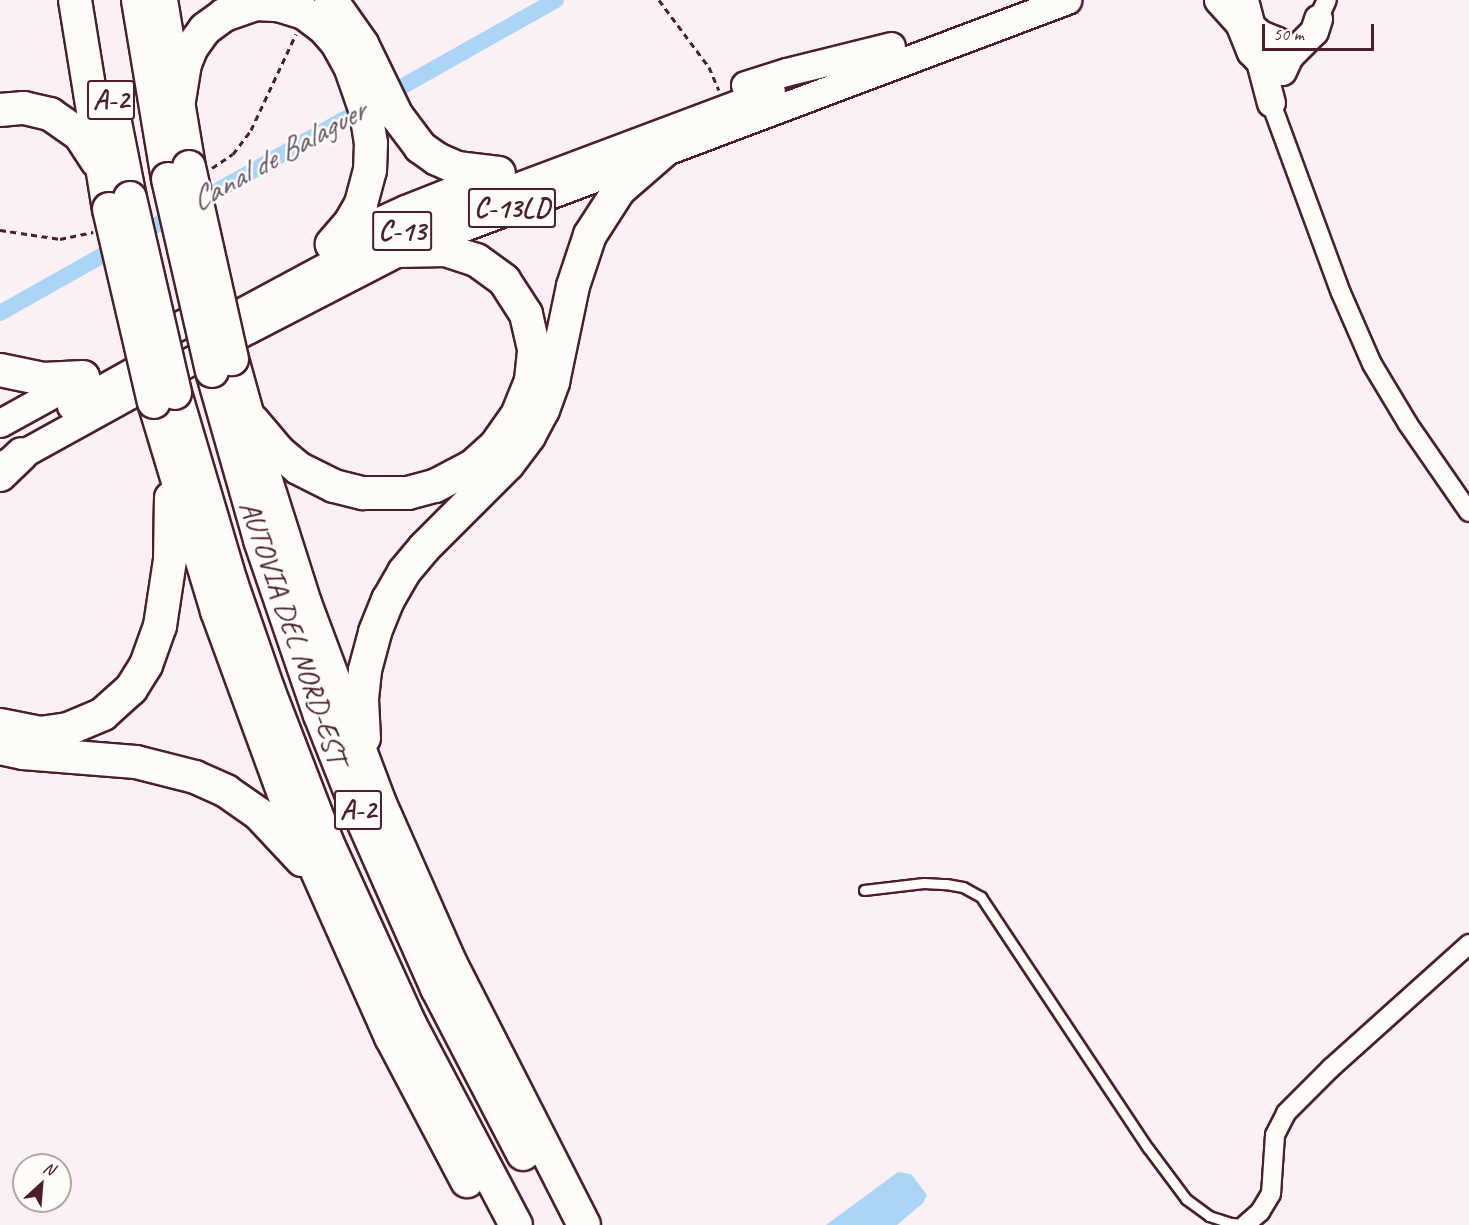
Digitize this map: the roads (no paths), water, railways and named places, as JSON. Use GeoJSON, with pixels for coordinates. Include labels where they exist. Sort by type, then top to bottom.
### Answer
{"type":"FeatureCollection","features":[{"type":"Feature","properties":{"kind":"highway"},"geometry":{"type":"LineString","coordinates":[[75,0],[101,168]]}},
{"type":"Feature","properties":{"kind":"highway","name":"AUTOVIA DEL NORD-EST"},"geometry":{"type":"LineString","coordinates":[[96,0],[120,204],[165,398],[268,689],[327,842],[410,1024],[516,1225]]}},
{"type":"Feature","properties":{"kind":"highway","name":"A-2"},"geometry":{"type":"LineString","coordinates":[[138,0],[178,173]]}},
{"type":"Feature","properties":{"kind":"highway"},"geometry":{"type":"LineString","coordinates":[[161,0],[178,107],[178,173],[222,365],[247,413],[305,603],[368,772],[450,962],[584,1225]]}},
{"type":"Feature","properties":{"kind":"highway"},"geometry":{"type":"LineString","coordinates":[[331,0],[354,30],[365,76],[370,170],[365,193],[350,223],[332,244]]}},
{"type":"Feature","properties":{"kind":"highway"},"geometry":{"type":"LineString","coordinates":[[178,107],[185,64],[198,38],[224,15],[256,4],[289,8],[314,19],[365,76],[415,141],[437,159],[466,170],[499,173]]}},
{"type":"Feature","properties":{"kind":"highway"},"geometry":{"type":"LineString","coordinates":[[0,110],[37,110],[61,120],[80,135],[120,204]]}},
{"type":"Feature","properties":{"kind":"highway"},"geometry":{"type":"LineString","coordinates":[[368,772],[362,714],[365,670],[375,632],[388,600],[424,548],[508,464],[529,436],[543,410],[553,382],[573,286],[590,235],[619,190],[664,150]]}},
{"type":"Feature","properties":{"kind":"highway"},"geometry":{"type":"LineString","coordinates":[[247,413],[278,450],[298,468],[334,486],[363,493],[408,493],[435,486],[473,466],[496,445],[518,413],[531,380],[534,349],[526,314],[504,280],[476,260],[446,250],[400,252]]}},
{"type":"Feature","properties":{"kind":"highway","name":"AUTOVIA DEL NORD-EST"},"geometry":{"type":"LineString","coordinates":[[222,365],[268,563],[320,715],[354,801],[437,988],[490,1094],[563,1225]]}},
{"type":"Feature","properties":{"kind":"highway"},"geometry":{"type":"LineString","coordinates":[[0,370],[44,379],[83,377]]}},
{"type":"Feature","properties":{"kind":"highway"},"geometry":{"type":"LineString","coordinates":[[0,725],[40,733],[83,724],[112,708],[139,677],[157,639],[166,596],[172,539],[170,461],[165,398]]}},
{"type":"Feature","properties":{"kind":"highway"},"geometry":{"type":"LineString","coordinates":[[170,461],[231,652],[320,883],[407,1070],[493,1225]]}},
{"type":"Feature","properties":{"kind":"highway"},"geometry":{"type":"LineString","coordinates":[[0,748],[43,755],[136,762],[195,777],[226,791],[259,814],[286,841],[320,883]]}},
{"type":"Feature","properties":{"kind":"main road","name":"C-13"},"geometry":{"type":"LineString","coordinates":[[5,460],[292,285],[418,224],[620,146],[1017,0]]}},
{"type":"Feature","properties":{"kind":"main road","name":"C-13LD"},"geometry":{"type":"LineString","coordinates":[[5,460],[249,329],[400,252],[664,150],[1067,0]]}},
{"type":"Feature","properties":{"kind":"main road"},"geometry":{"type":"LineString","coordinates":[[1218,0],[1235,18],[1251,52],[1274,52],[1300,34],[1322,10]]}},
{"type":"Feature","properties":{"kind":"main road"},"geometry":{"type":"LineString","coordinates":[[1244,0],[1245,11],[1251,26],[1274,52],[1271,103]]}},
{"type":"Feature","properties":{"kind":"main road"},"geometry":{"type":"LineString","coordinates":[[0,423],[332,244],[405,209],[720,93],[786,72],[891,46]]}},
{"type":"Feature","properties":{"kind":"street"},"geometry":{"type":"LineString","coordinates":[[1271,103],[1341,293],[1372,364],[1408,424],[1469,513]]}},
{"type":"Feature","properties":{"kind":"street"},"geometry":{"type":"LineString","coordinates":[[1246,1225],[1260,1212],[1271,1194],[1275,1135],[1286,1113],[1331,1068],[1469,944]]}},
{"type":"Feature","properties":{"kind":"lane"},"geometry":{"type":"LineString","coordinates":[[864,890],[924,883],[946,884],[963,887],[981,897],[1148,1148],[1186,1199],[1209,1216],[1246,1225]]}},
{"type":"Feature","properties":{"kind":"water"},"geometry":{"type":"Polygon","coordinates":[[[898,1172],[911,1174],[927,1195],[923,1203],[897,1225],[826,1225],[898,1172]]]}},
{"type":"Feature","properties":{"kind":"waterway","name":"Canal de Balaguer"},"geometry":{"type":"LineString","coordinates":[[0,313],[556,0]]}}]}
